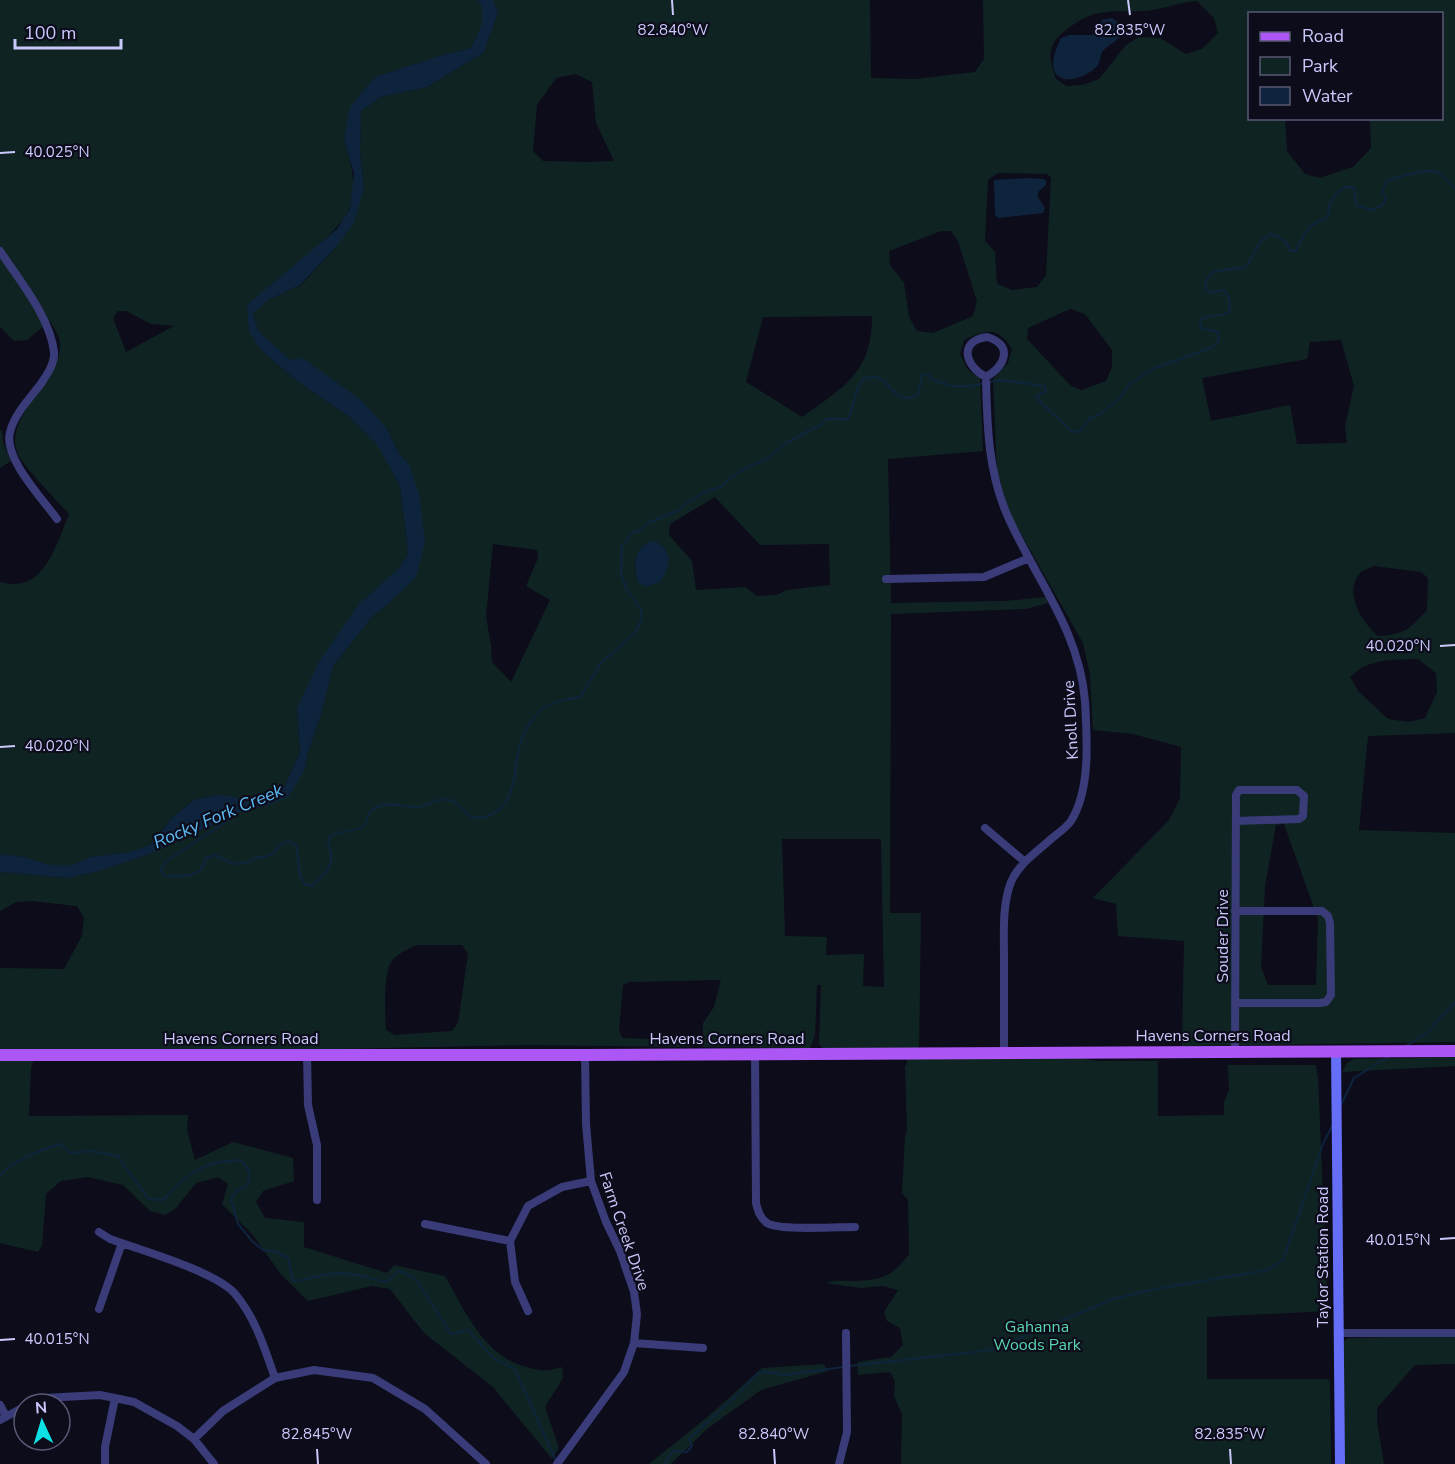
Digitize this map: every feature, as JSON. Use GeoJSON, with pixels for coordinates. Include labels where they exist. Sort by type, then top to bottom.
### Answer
{"type":"FeatureCollection","features":[{"type":"Feature","properties":{"kind":"main road","name":"Taylor Station Road"},"geometry":{"type":"LineString","coordinates":[[1336,1051],[1340,1464]]}},
{"type":"Feature","properties":{"kind":"main road","name":"Havens Corners Road"},"geometry":{"type":"LineString","coordinates":[[0,1055],[1455,1051]]}},
{"type":"Feature","properties":{"kind":"street"},"geometry":{"type":"LineString","coordinates":[[0,251],[45,320],[54,353],[50,368],[15,419],[9,433],[9,447],[15,461],[57,519]]}},
{"type":"Feature","properties":{"kind":"street"},"geometry":{"type":"LineString","coordinates":[[987,337],[1001,345],[1004,353],[1003,362],[996,371],[986,376],[975,371],[968,362],[968,351],[973,342],[987,337]]}},
{"type":"Feature","properties":{"kind":"street","name":"Knoll Drive"},"geometry":{"type":"LineString","coordinates":[[986,376],[989,449],[995,479],[1008,517],[1054,600],[1070,636],[1080,669],[1084,701],[1086,768],[1083,794],[1070,822],[1025,862],[1011,881],[1004,910],[1004,1053]]}},
{"type":"Feature","properties":{"kind":"street"},"geometry":{"type":"LineString","coordinates":[[886,579],[984,576],[1029,558]]}},
{"type":"Feature","properties":{"kind":"street","name":"Souder Drive"},"geometry":{"type":"LineString","coordinates":[[1235,1051],[1236,795],[1239,790],[1297,790],[1304,796],[1303,816],[1299,819],[1236,820]]}},
{"type":"Feature","properties":{"kind":"street"},"geometry":{"type":"LineString","coordinates":[[985,828],[1025,862]]}},
{"type":"Feature","properties":{"kind":"street"},"geometry":{"type":"LineString","coordinates":[[1235,911],[1322,911],[1328,916],[1330,923],[1331,983],[1331,995],[1326,1002],[1235,1004]]}},
{"type":"Feature","properties":{"kind":"street"},"geometry":{"type":"LineString","coordinates":[[755,1054],[756,1203],[759,1215],[768,1224],[781,1227],[855,1227]]}},
{"type":"Feature","properties":{"kind":"street"},"geometry":{"type":"LineString","coordinates":[[307,1055],[308,1105],[317,1145],[317,1200]]}},
{"type":"Feature","properties":{"kind":"street","name":"Farm Creek Drive"},"geometry":{"type":"LineString","coordinates":[[557,1464],[624,1372],[634,1343],[637,1314],[634,1293],[620,1251],[606,1222],[591,1181],[586,1124],[585,1055]]}},
{"type":"Feature","properties":{"kind":"street"},"geometry":{"type":"LineString","coordinates":[[528,1311],[515,1282],[510,1241],[528,1206],[562,1187],[591,1181]]}},
{"type":"Feature","properties":{"kind":"street"},"geometry":{"type":"LineString","coordinates":[[425,1224],[510,1241]]}},
{"type":"Feature","properties":{"kind":"street"},"geometry":{"type":"LineString","coordinates":[[99,1232],[110,1239],[205,1273],[235,1293],[255,1323],[275,1378]]}},
{"type":"Feature","properties":{"kind":"street"},"geometry":{"type":"LineString","coordinates":[[99,1309],[122,1243]]}},
{"type":"Feature","properties":{"kind":"street"},"geometry":{"type":"LineString","coordinates":[[839,1464],[847,1432],[846,1333]]}},
{"type":"Feature","properties":{"kind":"street"},"geometry":{"type":"LineString","coordinates":[[1338,1334],[1455,1333]]}},
{"type":"Feature","properties":{"kind":"street"},"geometry":{"type":"LineString","coordinates":[[634,1343],[703,1348]]}},
{"type":"Feature","properties":{"kind":"street"},"geometry":{"type":"LineString","coordinates":[[194,1439],[223,1411],[275,1378],[314,1370],[373,1378],[425,1408],[486,1464]]}},
{"type":"Feature","properties":{"kind":"street"},"geometry":{"type":"LineString","coordinates":[[72,1396],[100,1395],[134,1402],[177,1426],[194,1439],[214,1464]]}},
{"type":"Feature","properties":{"kind":"street"},"geometry":{"type":"LineString","coordinates":[[105,1464],[105,1447],[115,1398]]}},
{"type":"Feature","properties":{"kind":"street"},"geometry":{"type":"LineString","coordinates":[[0,1406],[3,1418]]}},
{"type":"Feature","properties":{"kind":"green space"},"geometry":{"type":"Polygon","coordinates":[[[0,0],[478,0],[483,18],[471,48],[375,77],[344,139],[353,181],[350,207],[345,217],[305,258],[247,305],[260,349],[297,381],[347,415],[378,445],[400,486],[408,553],[400,567],[385,582],[297,708],[300,752],[285,786],[258,804],[232,796],[217,795],[194,800],[173,817],[152,843],[139,851],[90,857],[72,865],[49,865],[25,857],[0,854],[0,582],[15,584],[28,581],[38,574],[53,553],[69,514],[21,460],[15,440],[18,426],[25,412],[53,370],[59,356],[60,342],[50,321],[27,340],[14,341],[0,327],[0,0]],[[118,311],[113,318],[126,352],[174,326],[151,324],[126,311],[118,311]]]}},
{"type":"Feature","properties":{"kind":"green space"},"geometry":{"type":"Polygon","coordinates":[[[493,0],[870,0],[871,78],[916,79],[975,72],[984,59],[983,0],[1455,0],[1455,733],[1368,736],[1359,830],[1455,833],[1455,1042],[1182,1046],[1184,941],[1118,936],[1116,904],[1093,898],[1169,820],[1180,798],[1181,747],[1133,734],[1093,730],[1090,675],[1083,643],[1013,520],[997,471],[993,379],[1008,363],[1012,349],[1001,336],[985,332],[964,340],[960,354],[968,370],[980,378],[983,451],[888,459],[891,603],[1005,601],[1046,597],[1048,603],[1026,609],[891,614],[890,913],[921,913],[919,1050],[823,1048],[819,1044],[821,985],[817,985],[815,1035],[810,1048],[703,1047],[703,1023],[714,1007],[721,980],[629,982],[623,985],[619,1030],[622,1038],[691,1040],[692,1047],[527,1045],[296,1050],[0,1049],[0,968],[64,969],[82,936],[84,918],[77,906],[31,901],[16,902],[0,911],[0,872],[69,878],[103,870],[149,854],[246,810],[270,805],[305,769],[333,666],[372,617],[416,576],[409,464],[398,452],[387,429],[290,361],[258,331],[253,312],[268,300],[301,285],[336,247],[364,187],[360,153],[361,111],[381,97],[427,87],[484,52],[498,13],[493,0]],[[1197,1],[1149,11],[1101,13],[1079,21],[1062,33],[1053,44],[1050,56],[1056,79],[1067,86],[1083,85],[1099,79],[1126,45],[1139,37],[1160,38],[1186,54],[1202,49],[1218,33],[1214,18],[1197,1]],[[575,74],[556,78],[537,105],[533,151],[543,161],[614,161],[596,123],[592,82],[575,74]],[[998,173],[988,180],[985,241],[995,252],[997,284],[1012,290],[1037,287],[1046,275],[1051,178],[1047,174],[998,173]],[[941,231],[889,251],[890,265],[904,283],[909,317],[917,331],[933,333],[973,316],[977,301],[958,241],[951,231],[941,231]],[[1070,309],[1028,328],[1027,339],[1071,386],[1081,390],[1106,381],[1112,367],[1112,350],[1085,314],[1070,309]],[[872,316],[763,317],[746,382],[802,417],[831,397],[853,377],[867,352],[872,316]],[[1341,340],[1310,342],[1307,359],[1202,378],[1211,421],[1290,405],[1297,444],[1347,443],[1345,426],[1354,386],[1341,340]],[[715,497],[670,524],[669,535],[692,561],[696,590],[745,587],[757,596],[777,595],[787,590],[830,585],[829,544],[760,545],[715,497]],[[646,543],[642,547],[635,566],[638,582],[646,543]],[[493,544],[486,616],[492,662],[511,682],[550,600],[526,586],[538,558],[537,550],[493,544]],[[1374,566],[1361,572],[1356,580],[1353,588],[1356,606],[1366,623],[1378,636],[1406,630],[1427,610],[1428,578],[1421,572],[1374,566]],[[1418,659],[1373,663],[1350,677],[1358,691],[1388,719],[1409,722],[1425,718],[1437,692],[1436,673],[1418,659]],[[1284,824],[1276,825],[1265,886],[1261,967],[1268,985],[1316,985],[1318,919],[1284,824]],[[782,839],[785,936],[827,937],[826,955],[864,954],[863,986],[884,987],[881,839],[782,839]],[[417,945],[398,955],[390,964],[386,979],[386,1030],[395,1035],[452,1031],[458,1023],[468,954],[462,945],[417,945]]]}},
{"type":"Feature","properties":{"kind":"green space"},"geometry":{"type":"Polygon","coordinates":[[[2,430],[3,442],[11,461],[0,468],[0,431],[2,430]]]}},
{"type":"Feature","properties":{"kind":"green space","name":"Gahanna Woods Park"},"geometry":{"type":"Polygon","coordinates":[[[1068,1056],[1097,1061],[1158,1061],[1158,1116],[1224,1115],[1224,1102],[1229,1090],[1228,1065],[1316,1065],[1328,1311],[1207,1317],[1207,1379],[1328,1379],[1330,1381],[1331,1464],[901,1464],[902,1414],[894,1396],[895,1381],[890,1372],[858,1375],[857,1362],[891,1357],[903,1345],[900,1328],[887,1321],[884,1312],[898,1290],[883,1286],[860,1288],[826,1283],[876,1279],[897,1268],[909,1254],[908,1200],[902,1193],[907,1129],[905,1065],[907,1061],[904,1057],[1068,1056]]]}},
{"type":"Feature","properties":{"kind":"green space"},"geometry":{"type":"Polygon","coordinates":[[[1455,1057],[1455,1066],[1342,1072],[1347,1063],[1354,1059],[1455,1057]]]}},
{"type":"Feature","properties":{"kind":"green space"},"geometry":{"type":"Polygon","coordinates":[[[0,1059],[34,1059],[31,1068],[29,1116],[188,1115],[187,1130],[195,1160],[233,1142],[293,1158],[294,1181],[263,1191],[256,1202],[265,1218],[304,1222],[304,1247],[387,1273],[394,1265],[445,1276],[468,1317],[487,1343],[498,1353],[526,1367],[548,1370],[562,1367],[563,1378],[545,1407],[559,1448],[552,1459],[493,1387],[424,1333],[390,1289],[372,1286],[308,1301],[280,1273],[253,1235],[222,1204],[228,1184],[218,1177],[196,1183],[176,1208],[165,1215],[150,1211],[123,1185],[88,1177],[61,1181],[46,1194],[42,1245],[38,1252],[0,1243],[0,1059]]]}},
{"type":"Feature","properties":{"kind":"green space"},"geometry":{"type":"Polygon","coordinates":[[[1455,1336],[1455,1364],[1415,1365],[1377,1408],[1384,1464],[1343,1464],[1341,1349],[1345,1340],[1349,1338],[1455,1336]]]}},
{"type":"Feature","properties":{"kind":"green space"},"geometry":{"type":"Polygon","coordinates":[[[824,1364],[828,1371],[761,1390],[707,1429],[671,1464],[649,1464],[711,1414],[762,1368],[824,1364]]]}},
{"type":"Feature","properties":{"kind":"water"},"geometry":{"type":"Polygon","coordinates":[[[478,0],[493,0],[498,13],[484,52],[427,87],[381,97],[361,111],[360,153],[364,187],[354,223],[336,247],[300,285],[268,300],[253,313],[258,331],[290,360],[303,358],[361,400],[387,429],[398,452],[409,464],[419,494],[425,542],[416,577],[372,617],[333,666],[305,769],[289,796],[270,805],[246,810],[149,854],[103,870],[69,878],[0,872],[0,854],[25,857],[49,865],[72,865],[90,857],[139,851],[152,843],[173,817],[194,800],[217,795],[232,796],[258,804],[285,786],[300,752],[297,708],[319,662],[358,605],[400,567],[408,553],[400,486],[378,446],[347,415],[297,381],[260,349],[249,331],[247,305],[337,229],[350,209],[354,174],[344,139],[350,107],[375,77],[471,48],[483,18],[478,0]]]}},
{"type":"Feature","properties":{"kind":"water"},"geometry":{"type":"Polygon","coordinates":[[[1112,18],[1119,23],[1122,33],[1102,52],[1098,65],[1089,73],[1075,78],[1062,78],[1057,75],[1053,62],[1061,38],[1069,35],[1092,35],[1102,20],[1112,18]]]}},
{"type":"Feature","properties":{"kind":"water"},"geometry":{"type":"Polygon","coordinates":[[[1028,178],[1046,181],[1046,185],[1038,192],[1038,197],[1045,208],[1043,213],[998,218],[995,215],[994,180],[1028,178]]]}},
{"type":"Feature","properties":{"kind":"water"},"geometry":{"type":"Polygon","coordinates":[[[654,541],[668,554],[667,570],[660,582],[645,587],[638,582],[637,557],[642,547],[654,541]]]}},
{"type":"Feature","properties":{"kind":"waterway"},"geometry":{"type":"LineString","coordinates":[[232,816],[164,863],[161,871],[165,876],[185,876],[196,873],[204,865],[206,858],[215,855],[233,864],[246,863],[257,857],[265,857],[274,853],[278,846],[288,841],[296,845],[300,875],[304,884],[313,886],[331,861],[328,842],[330,836],[365,825],[374,808],[382,805],[418,807],[444,799],[455,802],[469,816],[480,818],[498,811],[505,804],[513,786],[520,744],[535,716],[550,704],[581,696],[600,664],[635,633],[642,619],[641,609],[627,590],[621,575],[622,546],[633,532],[677,511],[709,490],[722,487],[742,470],[765,460],[786,443],[822,424],[826,419],[848,419],[858,388],[864,378],[881,379],[904,398],[918,395],[922,375],[927,374],[934,380],[951,386],[971,386],[1000,380],[1045,386],[1046,391],[1036,396],[1038,399],[1072,432],[1080,431],[1089,419],[1100,414],[1121,397],[1129,384],[1155,368],[1211,348],[1219,341],[1218,332],[1201,328],[1200,320],[1229,312],[1230,301],[1224,290],[1210,293],[1205,290],[1206,281],[1212,272],[1246,267],[1260,242],[1271,234],[1283,240],[1291,251],[1296,251],[1308,230],[1315,223],[1328,217],[1332,200],[1338,192],[1348,187],[1354,187],[1356,205],[1372,210],[1383,205],[1386,197],[1382,193],[1387,180],[1434,171],[1455,188]]}},
{"type":"Feature","properties":{"kind":"waterway","name":"Rocky Fork Creek"},"geometry":{"type":"LineString","coordinates":[[252,803],[270,796]]}},
{"type":"Feature","properties":{"kind":"waterway","name":"Rocky Fork Creek"},"geometry":{"type":"LineString","coordinates":[[133,852],[145,848]]}},
{"type":"Feature","properties":{"kind":"waterway"},"geometry":{"type":"LineString","coordinates":[[1406,1046],[1429,1032],[1455,1003]]}},
{"type":"Feature","properties":{"kind":"waterway"},"geometry":{"type":"LineString","coordinates":[[1340,1107],[1354,1078],[1388,1057]]}},
{"type":"Feature","properties":{"kind":"waterway"},"geometry":{"type":"LineString","coordinates":[[849,1366],[991,1350],[1113,1299],[1155,1289],[1268,1270],[1283,1260],[1323,1144],[1332,1126]]}},
{"type":"Feature","properties":{"kind":"waterway"},"geometry":{"type":"LineString","coordinates":[[0,1175],[20,1160],[60,1144],[71,1153],[91,1151],[118,1156],[149,1199],[163,1200],[197,1170],[216,1163],[241,1160],[249,1171],[248,1185],[236,1191],[231,1200],[238,1224],[263,1250],[277,1252],[288,1258],[293,1281],[344,1273],[386,1282],[399,1271],[415,1278],[451,1334],[468,1330],[493,1358],[515,1369],[556,1461]]}},
{"type":"Feature","properties":{"kind":"waterway"},"geometry":{"type":"LineString","coordinates":[[664,1464],[673,1451],[687,1452],[692,1446],[689,1439],[758,1373],[785,1375],[843,1367]]}}]}
